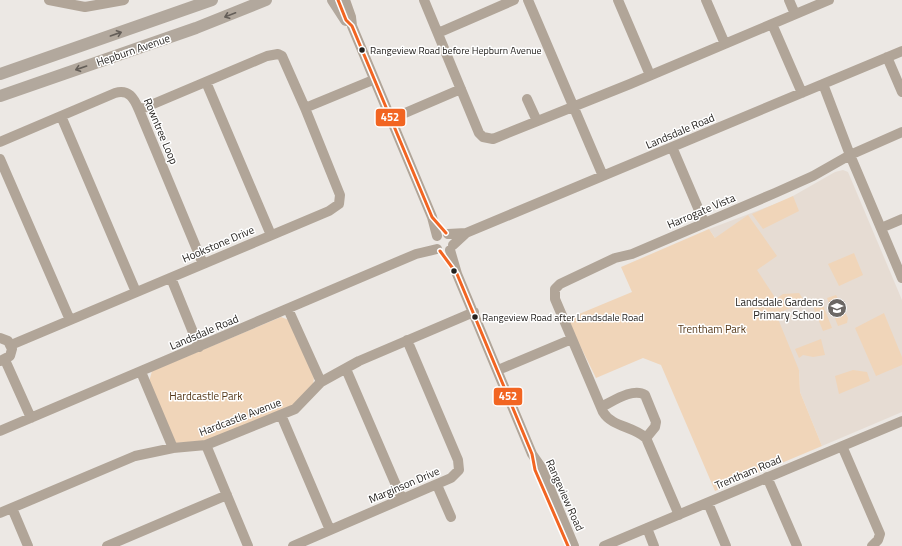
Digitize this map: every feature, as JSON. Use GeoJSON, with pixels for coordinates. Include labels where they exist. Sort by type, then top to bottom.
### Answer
{"type":"FeatureCollection","features":[{"type":"Feature","properties":{"kind":"main road","name":"Hepburn Avenue"},"geometry":{"type":"LineString","coordinates":[[0,74],[212,0]]}},
{"type":"Feature","properties":{"kind":"main road","name":"Hepburn Avenue"},"geometry":{"type":"LineString","coordinates":[[0,96],[196,28],[266,0]]}},
{"type":"Feature","properties":{"kind":"main road"},"geometry":{"type":"LineString","coordinates":[[333,0],[349,23]]}},
{"type":"Feature","properties":{"kind":"street"},"geometry":{"type":"LineString","coordinates":[[49,0],[100,6],[124,0]]}},
{"type":"Feature","properties":{"kind":"street","name":"Rangeview Road"},"geometry":{"type":"LineString","coordinates":[[338,0],[474,312],[532,454],[535,470],[568,546]]}},
{"type":"Feature","properties":{"kind":"street","name":"Rangeview Road"},"geometry":{"type":"LineString","coordinates":[[345,0],[351,17],[349,23]]}},
{"type":"Feature","properties":{"kind":"street"},"geometry":{"type":"LineString","coordinates":[[424,0],[482,137],[493,139],[829,0]]}},
{"type":"Feature","properties":{"kind":"street"},"geometry":{"type":"LineString","coordinates":[[438,33],[514,0]]}},
{"type":"Feature","properties":{"kind":"street"},"geometry":{"type":"LineString","coordinates":[[528,0],[603,176]]}},
{"type":"Feature","properties":{"kind":"street"},"geometry":{"type":"LineString","coordinates":[[618,0],[650,75]]}},
{"type":"Feature","properties":{"kind":"street"},"geometry":{"type":"LineString","coordinates":[[706,0],[725,44]]}},
{"type":"Feature","properties":{"kind":"street"},"geometry":{"type":"LineString","coordinates":[[789,0],[795,14]]}},
{"type":"Feature","properties":{"kind":"street"},"geometry":{"type":"LineString","coordinates":[[772,24],[802,93]]}},
{"type":"Feature","properties":{"kind":"street","name":"Landsdale Road"},"geometry":{"type":"LineString","coordinates":[[0,431],[200,347],[443,242],[902,51]]}},
{"type":"Feature","properties":{"kind":"street"},"geometry":{"type":"LineString","coordinates":[[139,110],[267,56],[278,54],[285,60],[306,108],[373,80]]}},
{"type":"Feature","properties":{"kind":"street"},"geometry":{"type":"LineString","coordinates":[[887,57],[902,92]]}},
{"type":"Feature","properties":{"kind":"street"},"geometry":{"type":"LineString","coordinates":[[206,82],[272,235]]}},
{"type":"Feature","properties":{"kind":"street"},"geometry":{"type":"LineString","coordinates":[[823,84],[850,155],[902,278]]}},
{"type":"Feature","properties":{"kind":"street"},"geometry":{"type":"LineString","coordinates":[[391,119],[461,89]]}},
{"type":"Feature","properties":{"kind":"street","name":"Rowntree Loop"},"geometry":{"type":"LineString","coordinates":[[0,142],[120,92],[130,94],[134,98],[203,264]]}},
{"type":"Feature","properties":{"kind":"street"},"geometry":{"type":"LineString","coordinates":[[527,99],[537,121]]}},
{"type":"Feature","properties":{"kind":"street","name":"Hookstone Drive"},"geometry":{"type":"LineString","coordinates":[[11,345],[335,208],[341,200],[306,108]]}},
{"type":"Feature","properties":{"kind":"street"},"geometry":{"type":"LineString","coordinates":[[61,116],[136,292]]}},
{"type":"Feature","properties":{"kind":"street","name":"Harrogate Vista"},"geometry":{"type":"LineString","coordinates":[[572,339],[555,299],[555,289],[560,284],[615,258],[632,254],[813,176],[850,155],[902,132]]}},
{"type":"Feature","properties":{"kind":"street"},"geometry":{"type":"LineString","coordinates":[[672,147],[704,222]]}},
{"type":"Feature","properties":{"kind":"street"},"geometry":{"type":"LineString","coordinates":[[0,159],[70,320]]}},
{"type":"Feature","properties":{"kind":"street"},"geometry":{"type":"LineString","coordinates":[[881,228],[902,219]]}},
{"type":"Feature","properties":{"kind":"street"},"geometry":{"type":"LineString","coordinates":[[171,278],[200,347]]}},
{"type":"Feature","properties":{"kind":"street"},"geometry":{"type":"LineString","coordinates":[[288,309],[321,382]]}},
{"type":"Feature","properties":{"kind":"street","name":"Hardcastle Avenue"},"geometry":{"type":"LineString","coordinates":[[0,513],[128,459],[173,448],[206,445],[281,415],[298,407],[321,382],[359,361],[474,312]]}},
{"type":"Feature","properties":{"kind":"street"},"geometry":{"type":"LineString","coordinates":[[0,338],[5,339],[11,345],[12,352],[3,360],[31,418]]}},
{"type":"Feature","properties":{"kind":"street"},"geometry":{"type":"LineString","coordinates":[[498,370],[572,339],[601,407],[610,420],[642,434],[646,438],[679,515]]}},
{"type":"Feature","properties":{"kind":"street","name":"Marginson Drive"},"geometry":{"type":"LineString","coordinates":[[293,546],[437,485],[456,475],[460,465],[407,340]]}},
{"type":"Feature","properties":{"kind":"street"},"geometry":{"type":"LineString","coordinates":[[346,369],[402,499]]}},
{"type":"Feature","properties":{"kind":"street"},"geometry":{"type":"LineString","coordinates":[[141,372],[173,448]]}},
{"type":"Feature","properties":{"kind":"street"},"geometry":{"type":"LineString","coordinates":[[601,407],[637,392],[645,395],[656,422],[655,427],[646,438]]}},
{"type":"Feature","properties":{"kind":"street"},"geometry":{"type":"LineString","coordinates":[[281,415],[330,530]]}},
{"type":"Feature","properties":{"kind":"street","name":"Trentham Road"},"geometry":{"type":"LineString","coordinates":[[610,545],[767,477],[902,421]]}},
{"type":"Feature","properties":{"kind":"street"},"geometry":{"type":"LineString","coordinates":[[206,445],[248,546]]}},
{"type":"Feature","properties":{"kind":"street"},"geometry":{"type":"LineString","coordinates":[[842,446],[880,534],[878,544]]}},
{"type":"Feature","properties":{"kind":"street","name":"Rangeview Road"},"geometry":{"type":"LineString","coordinates":[[532,454],[541,467],[574,546]]}},
{"type":"Feature","properties":{"kind":"street"},"geometry":{"type":"LineString","coordinates":[[767,477],[797,546]]}},
{"type":"Feature","properties":{"kind":"street"},"geometry":{"type":"LineString","coordinates":[[437,485],[451,517]]}},
{"type":"Feature","properties":{"kind":"street"},"geometry":{"type":"LineString","coordinates":[[107,546],[227,495]]}},
{"type":"Feature","properties":{"kind":"street"},"geometry":{"type":"LineString","coordinates":[[708,503],[726,546]]}},
{"type":"Feature","properties":{"kind":"street"},"geometry":{"type":"LineString","coordinates":[[12,508],[28,546]]}},
{"type":"Feature","properties":{"kind":"street"},"geometry":{"type":"LineString","coordinates":[[647,528],[654,546]]}},
{"type":"Feature","properties":{"kind":"shaded area","name":"Landsdale Gardens Primary School"},"geometry":{"type":"Polygon","coordinates":[[[843,170],[848,172],[902,300],[902,412],[822,446],[800,392],[799,370],[735,267],[709,229],[786,200],[835,172],[843,170]]]}},
{"type":"Feature","properties":{"kind":"green space"},"geometry":{"type":"Polygon","coordinates":[[[793,196],[799,211],[763,229],[752,214],[793,196]]]}},
{"type":"Feature","properties":{"kind":"green space","name":"Trentham Park"},"geometry":{"type":"Polygon","coordinates":[[[748,215],[777,256],[757,270],[776,299],[783,294],[799,293],[805,302],[776,314],[799,370],[800,392],[822,446],[715,491],[661,365],[643,358],[596,378],[567,319],[632,292],[621,267],[709,229],[715,238],[748,215]]]}},
{"type":"Feature","properties":{"kind":"green space"},"geometry":{"type":"Polygon","coordinates":[[[854,253],[863,275],[839,286],[828,264],[854,253]]]}},
{"type":"Feature","properties":{"kind":"green space"},"geometry":{"type":"Polygon","coordinates":[[[836,295],[848,318],[847,323],[838,326],[827,298],[836,295]]]}},
{"type":"Feature","properties":{"kind":"green space"},"geometry":{"type":"Polygon","coordinates":[[[821,300],[832,328],[823,331],[812,304],[821,300]]]}},
{"type":"Feature","properties":{"kind":"green space"},"geometry":{"type":"Polygon","coordinates":[[[884,313],[902,357],[902,365],[876,376],[855,328],[884,313]]]}},
{"type":"Feature","properties":{"kind":"green space","name":"Hardcastle Park"},"geometry":{"type":"Polygon","coordinates":[[[281,317],[289,320],[314,377],[313,386],[298,404],[205,441],[176,443],[149,382],[152,371],[281,317]]]}},
{"type":"Feature","properties":{"kind":"green space"},"geometry":{"type":"Polygon","coordinates":[[[821,339],[825,355],[813,357],[803,355],[799,358],[795,349],[821,339]]]}},
{"type":"Feature","properties":{"kind":"green space"},"geometry":{"type":"Polygon","coordinates":[[[853,370],[867,372],[870,381],[839,394],[835,376],[853,370]]]}},
{"type":"Feature","properties":{"kind":"transit line","name":"452"},"geometry":{"type":"LineString","coordinates":[[338,0],[346,20],[352,26],[432,217],[446,233]]}},
{"type":"Feature","properties":{"kind":"transit line","name":"452"},"geometry":{"type":"LineString","coordinates":[[440,251],[457,274],[532,454],[535,470],[568,546]]}},
{"type":"Feature","properties":{"kind":"place","name":"Rangeview Road before Hepburn Avenue"},"geometry":{"type":"Point","coordinates":[362,50]}},
{"type":"Feature","properties":{"kind":"place","name":"Landsdale Gardens Primary School"},"geometry":{"type":"Point","coordinates":[837,308]}},
{"type":"Feature","properties":{"kind":"place","name":"Rangeview Road after Landsdale Road"},"geometry":{"type":"Point","coordinates":[475,317]}}]}
